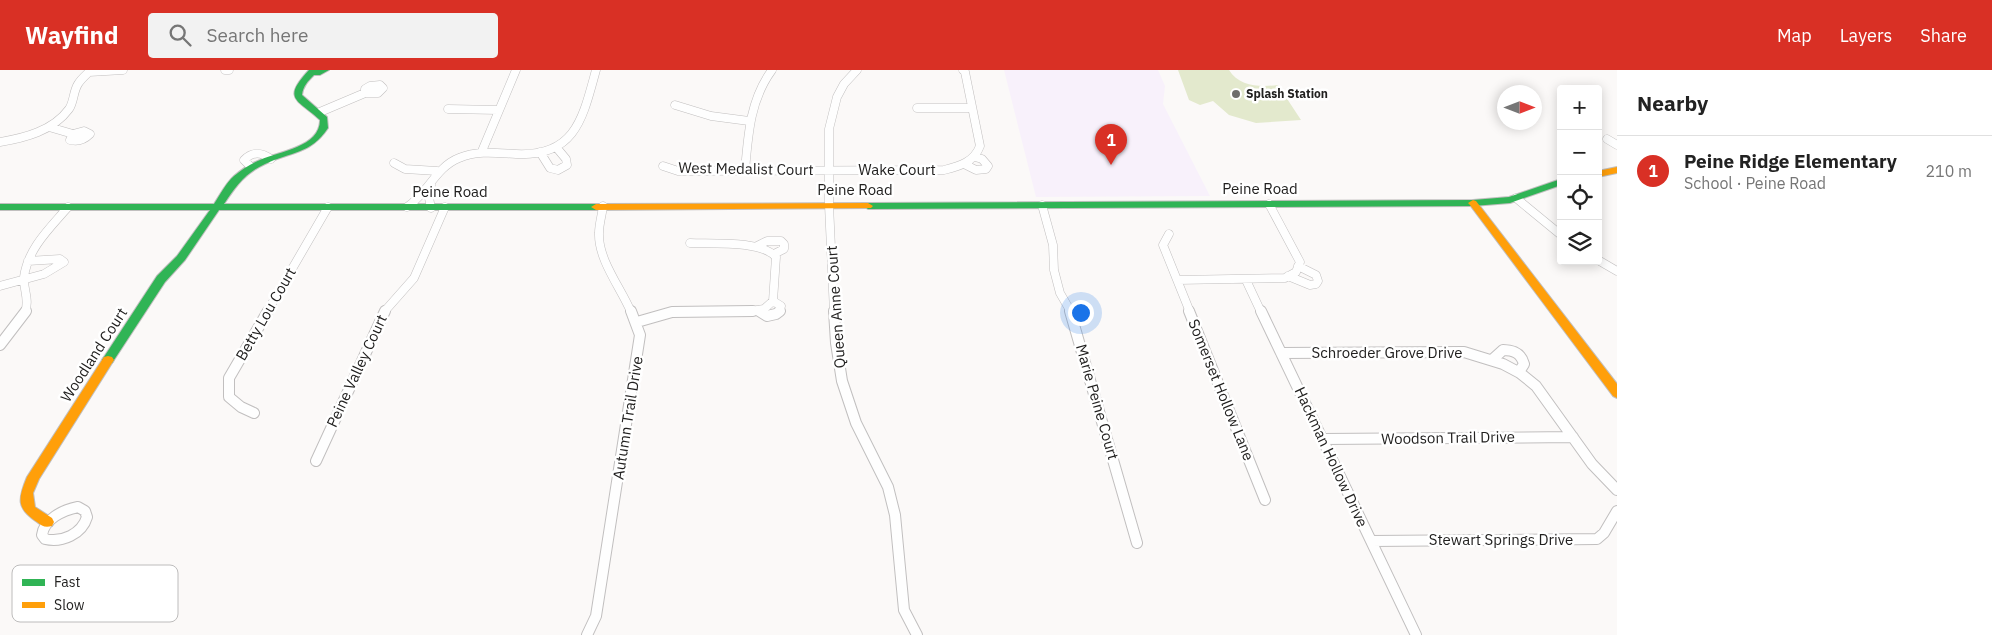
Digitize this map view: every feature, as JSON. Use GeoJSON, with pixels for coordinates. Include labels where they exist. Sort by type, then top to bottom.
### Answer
{"type":"FeatureCollection","features":[{"type":"Feature","properties":{"kind":"street"},"geometry":{"type":"LineString","coordinates":[[0,142],[31,136],[48,127],[73,105],[76,96],[76,85],[90,71],[123,70]]}},
{"type":"Feature","properties":{"kind":"street"},"geometry":{"type":"LineString","coordinates":[[326,70],[317,73],[311,71],[299,85],[298,96],[306,106],[320,112],[365,93]]}},
{"type":"Feature","properties":{"kind":"street"},"geometry":{"type":"LineString","coordinates":[[482,151],[516,70]]}},
{"type":"Feature","properties":{"kind":"street"},"geometry":{"type":"LineString","coordinates":[[407,207],[420,198],[432,182],[437,171],[456,158],[482,151],[529,154],[540,152],[556,147],[574,134],[578,127],[596,70]]}},
{"type":"Feature","properties":{"kind":"street"},"geometry":{"type":"LineString","coordinates":[[745,171],[749,121],[756,97],[772,70]]}},
{"type":"Feature","properties":{"kind":"street","name":"Queen Anne Court"},"geometry":{"type":"LineString","coordinates":[[857,70],[844,84],[832,111],[829,129],[829,206],[836,344],[842,381],[856,422],[888,487],[895,515],[904,610],[917,635]]}},
{"type":"Feature","properties":{"kind":"street"},"geometry":{"type":"LineString","coordinates":[[963,70],[965,72],[980,146],[978,154],[975,156]]}},
{"type":"Feature","properties":{"kind":"street"},"geometry":{"type":"LineString","coordinates":[[675,105],[696,114],[718,119],[749,121]]}},
{"type":"Feature","properties":{"kind":"street"},"geometry":{"type":"LineString","coordinates":[[917,108],[972,108]]}},
{"type":"Feature","properties":{"kind":"street"},"geometry":{"type":"LineString","coordinates":[[448,110],[498,110]]}},
{"type":"Feature","properties":{"kind":"street","name":"Woodland Court"},"geometry":{"type":"LineString","coordinates":[[47,522],[29,510],[27,493],[33,476],[161,279],[181,258],[237,178],[251,167],[296,152],[316,139],[324,127],[324,119],[320,112]]}},
{"type":"Feature","properties":{"kind":"street"},"geometry":{"type":"LineString","coordinates":[[48,127],[73,134]]}},
{"type":"Feature","properties":{"kind":"street"},"geometry":{"type":"LineString","coordinates":[[1607,140],[1617,145]]}},
{"type":"Feature","properties":{"kind":"street"},"geometry":{"type":"LineString","coordinates":[[540,152],[550,168],[558,170],[567,165],[562,153],[556,147]]}},
{"type":"Feature","properties":{"kind":"street","name":"Wake Court"},"geometry":{"type":"LineString","coordinates":[[829,170],[944,170],[964,164],[975,156],[988,166],[986,170],[976,170],[964,164]]}},
{"type":"Feature","properties":{"kind":"street"},"geometry":{"type":"LineString","coordinates":[[394,163],[404,169],[437,171]]}},
{"type":"Feature","properties":{"kind":"street","name":"West Medalist Court"},"geometry":{"type":"LineString","coordinates":[[663,166],[678,171],[829,170]]}},
{"type":"Feature","properties":{"kind":"street"},"geometry":{"type":"LineString","coordinates":[[1602,173],[1617,170]]}},
{"type":"Feature","properties":{"kind":"street"},"geometry":{"type":"LineString","coordinates":[[431,208],[429,198],[432,182]]}},
{"type":"Feature","properties":{"kind":"street","name":"Peine Road"},"geometry":{"type":"LineString","coordinates":[[0,207],[431,208],[1472,204],[1516,198],[1557,183]]}},
{"type":"Feature","properties":{"kind":"street"},"geometry":{"type":"LineString","coordinates":[[1516,198],[1557,232]]}},
{"type":"Feature","properties":{"kind":"street"},"geometry":{"type":"LineString","coordinates":[[1178,280],[1246,280],[1288,276],[1296,272],[1300,262],[1269,204]]}},
{"type":"Feature","properties":{"kind":"street"},"geometry":{"type":"LineString","coordinates":[[1472,204],[1617,393]]}},
{"type":"Feature","properties":{"kind":"street","name":"Marie Peine Court"},"geometry":{"type":"LineString","coordinates":[[1042,205],[1053,244],[1054,270],[1060,293],[1073,316],[1137,543]]}},
{"type":"Feature","properties":{"kind":"street","name":"Autumn Trail Drive"},"geometry":{"type":"LineString","coordinates":[[587,635],[596,616],[640,335],[637,322],[603,253],[599,235],[603,206]]}},
{"type":"Feature","properties":{"kind":"street"},"geometry":{"type":"LineString","coordinates":[[0,344],[26,310],[27,297],[24,279],[28,261],[40,240],[68,207]]}},
{"type":"Feature","properties":{"kind":"street","name":"Betty Lou Court"},"geometry":{"type":"LineString","coordinates":[[254,413],[230,397],[229,378],[328,207]]}},
{"type":"Feature","properties":{"kind":"street","name":"Peine Valley Court"},"geometry":{"type":"LineString","coordinates":[[316,461],[380,318],[388,305],[414,278],[445,207]]}},
{"type":"Feature","properties":{"kind":"street","name":"Somerset Hollow Lane"},"geometry":{"type":"LineString","coordinates":[[1169,234],[1163,245],[1265,500]]}},
{"type":"Feature","properties":{"kind":"street"},"geometry":{"type":"LineString","coordinates":[[757,246],[767,241],[781,240],[784,244],[784,249],[774,254]]}},
{"type":"Feature","properties":{"kind":"street"},"geometry":{"type":"LineString","coordinates":[[637,322],[672,312],[758,310],[766,316],[776,315],[780,311],[781,306],[773,301],[776,257],[774,254],[763,247],[757,246],[690,243]]}},
{"type":"Feature","properties":{"kind":"street"},"geometry":{"type":"LineString","coordinates":[[0,286],[46,274],[59,268],[64,262],[60,259],[28,261]]}},
{"type":"Feature","properties":{"kind":"street"},"geometry":{"type":"LineString","coordinates":[[1602,263],[1617,272]]}},
{"type":"Feature","properties":{"kind":"street"},"geometry":{"type":"LineString","coordinates":[[1288,276],[1310,285],[1316,284],[1318,281],[1316,275],[1298,266]]}},
{"type":"Feature","properties":{"kind":"street","name":"Hackman Hollow Drive"},"geometry":{"type":"LineString","coordinates":[[1246,280],[1416,635]]}},
{"type":"Feature","properties":{"kind":"street"},"geometry":{"type":"LineString","coordinates":[[1493,359],[1503,350],[1512,350],[1522,357],[1524,364],[1519,372]]}},
{"type":"Feature","properties":{"kind":"street","name":"Schroeder Grove Drive"},"geometry":{"type":"LineString","coordinates":[[1281,353],[1464,352],[1493,359],[1519,372],[1538,387],[1600,474],[1617,490]]}},
{"type":"Feature","properties":{"kind":"street","name":"Woodson Trail Drive"},"geometry":{"type":"LineString","coordinates":[[1323,439],[1572,437]]}},
{"type":"Feature","properties":{"kind":"street","name":"Stewart Springs Drive"},"geometry":{"type":"LineString","coordinates":[[1371,541],[1597,539],[1604,533],[1617,512]]}},
{"type":"Feature","properties":{"kind":"shaded area"},"geometry":{"type":"Polygon","coordinates":[[[1004,70],[1158,70],[1165,86],[1163,104],[1210,196],[1036,197],[1004,70]]]}},
{"type":"Feature","properties":{"kind":"green space","name":"Splash Station"},"geometry":{"type":"Polygon","coordinates":[[[1178,70],[1229,70],[1233,76],[1244,83],[1258,86],[1278,85],[1301,120],[1256,123],[1229,115],[1213,101],[1200,105],[1189,100],[1178,70]]]}},
{"type":"Feature","properties":{"kind":"traffic: fast"},"geometry":{"type":"LineString","coordinates":[[108,360],[161,279],[181,258],[237,178],[262,162],[295,151],[309,144],[320,134],[324,128],[324,119],[301,100],[298,95],[298,89],[312,72],[317,73],[325,70]]}},
{"type":"Feature","properties":{"kind":"traffic: fast"},"geometry":{"type":"LineString","coordinates":[[868,206],[1473,203],[1510,200],[1557,183]]}},
{"type":"Feature","properties":{"kind":"traffic: fast"},"geometry":{"type":"LineString","coordinates":[[0,207],[596,207]]}},
{"type":"Feature","properties":{"kind":"traffic: slow"},"geometry":{"type":"LineString","coordinates":[[1602,173],[1617,170]]}},
{"type":"Feature","properties":{"kind":"traffic: slow"},"geometry":{"type":"LineString","coordinates":[[1473,203],[1617,393]]}},
{"type":"Feature","properties":{"kind":"traffic: slow"},"geometry":{"type":"LineString","coordinates":[[596,207],[868,206]]}},
{"type":"Feature","properties":{"kind":"traffic: slow"},"geometry":{"type":"LineString","coordinates":[[47,522],[29,510],[27,493],[33,477],[108,360]]}},
{"type":"Feature","properties":{"kind":"place","name":"Splash Station"},"geometry":{"type":"Point","coordinates":[1236,94]}},
{"type":"Feature","properties":{"kind":"place","name":"Peine Ridge Elementary"},"geometry":{"type":"Point","coordinates":[1111,165]}}]}
